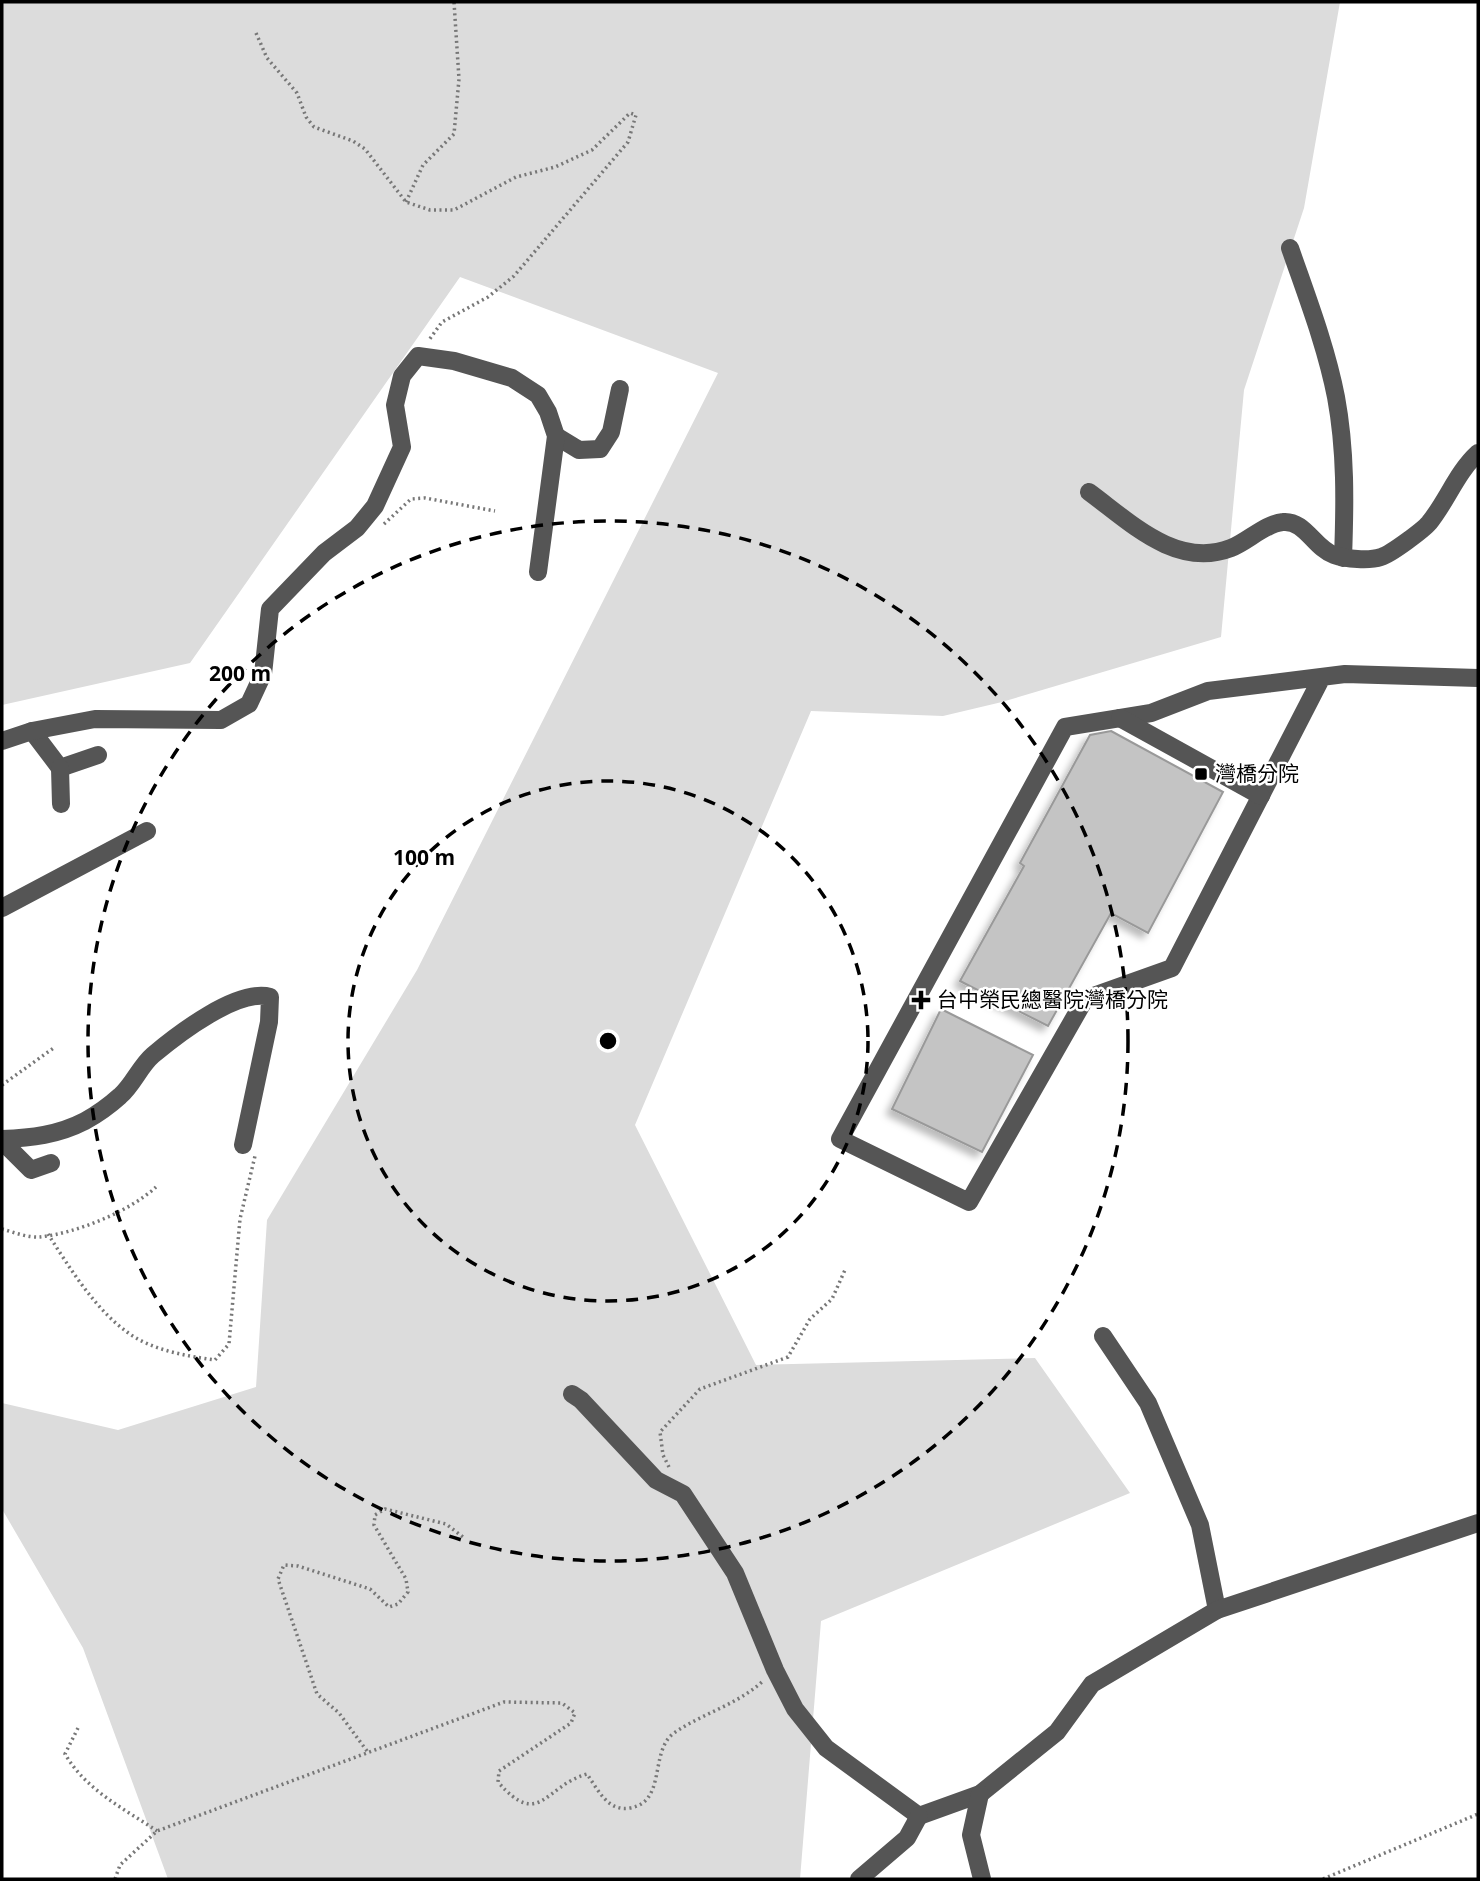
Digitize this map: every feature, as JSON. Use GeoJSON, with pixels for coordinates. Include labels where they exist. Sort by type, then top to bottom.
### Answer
{"type":"FeatureCollection","features":[{"type":"Feature","properties":{"kind":"street"},"geometry":{"type":"LineString","coordinates":[[1290,248],[1325,350],[1336,399],[1345,479],[1343,558]]}},
{"type":"Feature","properties":{"kind":"street"},"geometry":{"type":"LineString","coordinates":[[2,741],[32,731],[95,719],[221,720],[249,704],[263,674],[270,609],[324,553],[357,528],[375,506],[402,447],[395,405],[402,376],[418,356],[454,361],[512,378],[538,395],[548,412],[556,436],[538,572]]}},
{"type":"Feature","properties":{"kind":"street"},"geometry":{"type":"LineString","coordinates":[[556,436],[579,450],[600,449],[611,432],[620,390]]}},
{"type":"Feature","properties":{"kind":"street"},"geometry":{"type":"LineString","coordinates":[[1089,492],[1144,535],[1198,554],[1221,552],[1242,544],[1275,523],[1285,522],[1297,523],[1323,551],[1343,558],[1381,556],[1428,525],[1478,453]]}},
{"type":"Feature","properties":{"kind":"street"},"geometry":{"type":"LineString","coordinates":[[1322,677],[1172,968],[1085,999],[969,1202],[840,1139],[1065,727],[1152,713],[1208,691],[1345,674],[1478,678]]}},
{"type":"Feature","properties":{"kind":"street"},"geometry":{"type":"LineString","coordinates":[[1120,718],[1261,796]]}},
{"type":"Feature","properties":{"kind":"street"},"geometry":{"type":"LineString","coordinates":[[32,731],[60,768],[61,804]]}},
{"type":"Feature","properties":{"kind":"street"},"geometry":{"type":"LineString","coordinates":[[60,768],[98,755]]}},
{"type":"Feature","properties":{"kind":"street"},"geometry":{"type":"LineString","coordinates":[[2,908],[147,831]]}},
{"type":"Feature","properties":{"kind":"street"},"geometry":{"type":"LineString","coordinates":[[2,1140],[41,1137],[85,1121],[121,1096],[151,1056],[193,1024],[239,1000],[258,994],[270,998],[269,1022],[243,1145]]}},
{"type":"Feature","properties":{"kind":"street"},"geometry":{"type":"LineString","coordinates":[[2,1140],[31,1170],[51,1163]]}},
{"type":"Feature","properties":{"kind":"street"},"geometry":{"type":"LineString","coordinates":[[1102,1336],[1148,1403],[1200,1525],[1217,1610]]}},
{"type":"Feature","properties":{"kind":"street"},"geometry":{"type":"LineString","coordinates":[[572,1394],[581,1400],[656,1480],[683,1494],[735,1573],[775,1670],[796,1709],[826,1748],[919,1816]]}},
{"type":"Feature","properties":{"kind":"street"},"geometry":{"type":"LineString","coordinates":[[859,1879],[907,1838],[919,1816],[980,1794],[1056,1732],[1092,1684],[1217,1610],[1478,1523]]}},
{"type":"Feature","properties":{"kind":"street"},"geometry":{"type":"LineString","coordinates":[[980,1794],[971,1835],[982,1879]]}},
{"type":"Feature","properties":{"kind":"path"},"geometry":{"type":"LineString","coordinates":[[406,202],[423,164],[454,134],[459,79],[454,2]]}},
{"type":"Feature","properties":{"kind":"path"},"geometry":{"type":"LineString","coordinates":[[256,33],[267,58],[297,93],[306,117],[314,127],[353,141],[365,149],[406,202],[430,210],[454,210],[516,177],[555,167],[592,150],[630,113],[636,115],[628,142],[514,276],[488,297],[442,322],[418,356]]}},
{"type":"Feature","properties":{"kind":"path"},"geometry":{"type":"LineString","coordinates":[[357,528],[374,531],[411,499],[425,498],[495,511]]}},
{"type":"Feature","properties":{"kind":"path"},"geometry":{"type":"LineString","coordinates":[[2,1085],[55,1047]]}},
{"type":"Feature","properties":{"kind":"path"},"geometry":{"type":"LineString","coordinates":[[48,1234],[79,1283],[127,1333],[181,1356],[215,1360],[229,1344],[240,1219],[257,1156],[243,1145]]}},
{"type":"Feature","properties":{"kind":"path"},"geometry":{"type":"LineString","coordinates":[[2,1229],[38,1237],[99,1221],[144,1199],[156,1187]]}},
{"type":"Feature","properties":{"kind":"path"},"geometry":{"type":"LineString","coordinates":[[683,1494],[663,1455],[660,1432],[700,1389],[789,1357],[810,1320],[832,1299],[845,1270]]}},
{"type":"Feature","properties":{"kind":"path"},"geometry":{"type":"LineString","coordinates":[[367,1751],[339,1713],[317,1694],[278,1580],[284,1565],[298,1566],[370,1589],[389,1606],[398,1604],[408,1592],[406,1580],[374,1525],[375,1515],[386,1509],[446,1524],[463,1538]]}},
{"type":"Feature","properties":{"kind":"path"},"geometry":{"type":"LineString","coordinates":[[115,1879],[120,1865],[158,1831],[503,1702],[562,1703],[575,1713],[571,1723],[499,1771],[498,1782],[515,1802],[526,1805],[544,1800],[576,1777],[587,1774],[609,1805],[622,1810],[635,1808],[652,1796],[663,1749],[672,1734],[744,1698],[775,1670]]}},
{"type":"Feature","properties":{"kind":"path"},"geometry":{"type":"LineString","coordinates":[[78,1728],[65,1754],[76,1772],[91,1788],[158,1831]]}},
{"type":"Feature","properties":{"kind":"path"},"geometry":{"type":"LineString","coordinates":[[1323,1879],[1478,1814]]}},
{"type":"Feature","properties":{"kind":"shaded area"},"geometry":{"type":"Polygon","coordinates":[[[2,2],[1340,2],[1304,208],[1244,390],[1221,637],[1002,702],[943,716],[811,711],[635,1125],[756,1365],[1035,1358],[1130,1493],[821,1621],[800,1879],[168,1879],[83,1648],[2,1509],[2,1403],[118,1430],[256,1387],[267,1220],[417,970],[718,373],[460,277],[190,663],[2,705],[2,2]]]}},
{"type":"Feature","properties":{"kind":"building"},"geometry":{"type":"Polygon","coordinates":[[[1111,731],[1223,792],[1148,933],[1111,913],[1048,1026],[960,981],[1024,866],[1020,863],[1090,735],[1111,731]]]}},
{"type":"Feature","properties":{"kind":"building"},"geometry":{"type":"Polygon","coordinates":[[[941,1009],[1033,1055],[982,1152],[892,1109],[941,1009]]]}},
{"type":"Feature","properties":{"kind":"place","name":"灣橋分院"},"geometry":{"type":"Point","coordinates":[1201,774]}},
{"type":"Feature","properties":{"kind":"place","name":"台中榮民總醫院灣橋分院"},"geometry":{"type":"Point","coordinates":[921,1000]}}]}
